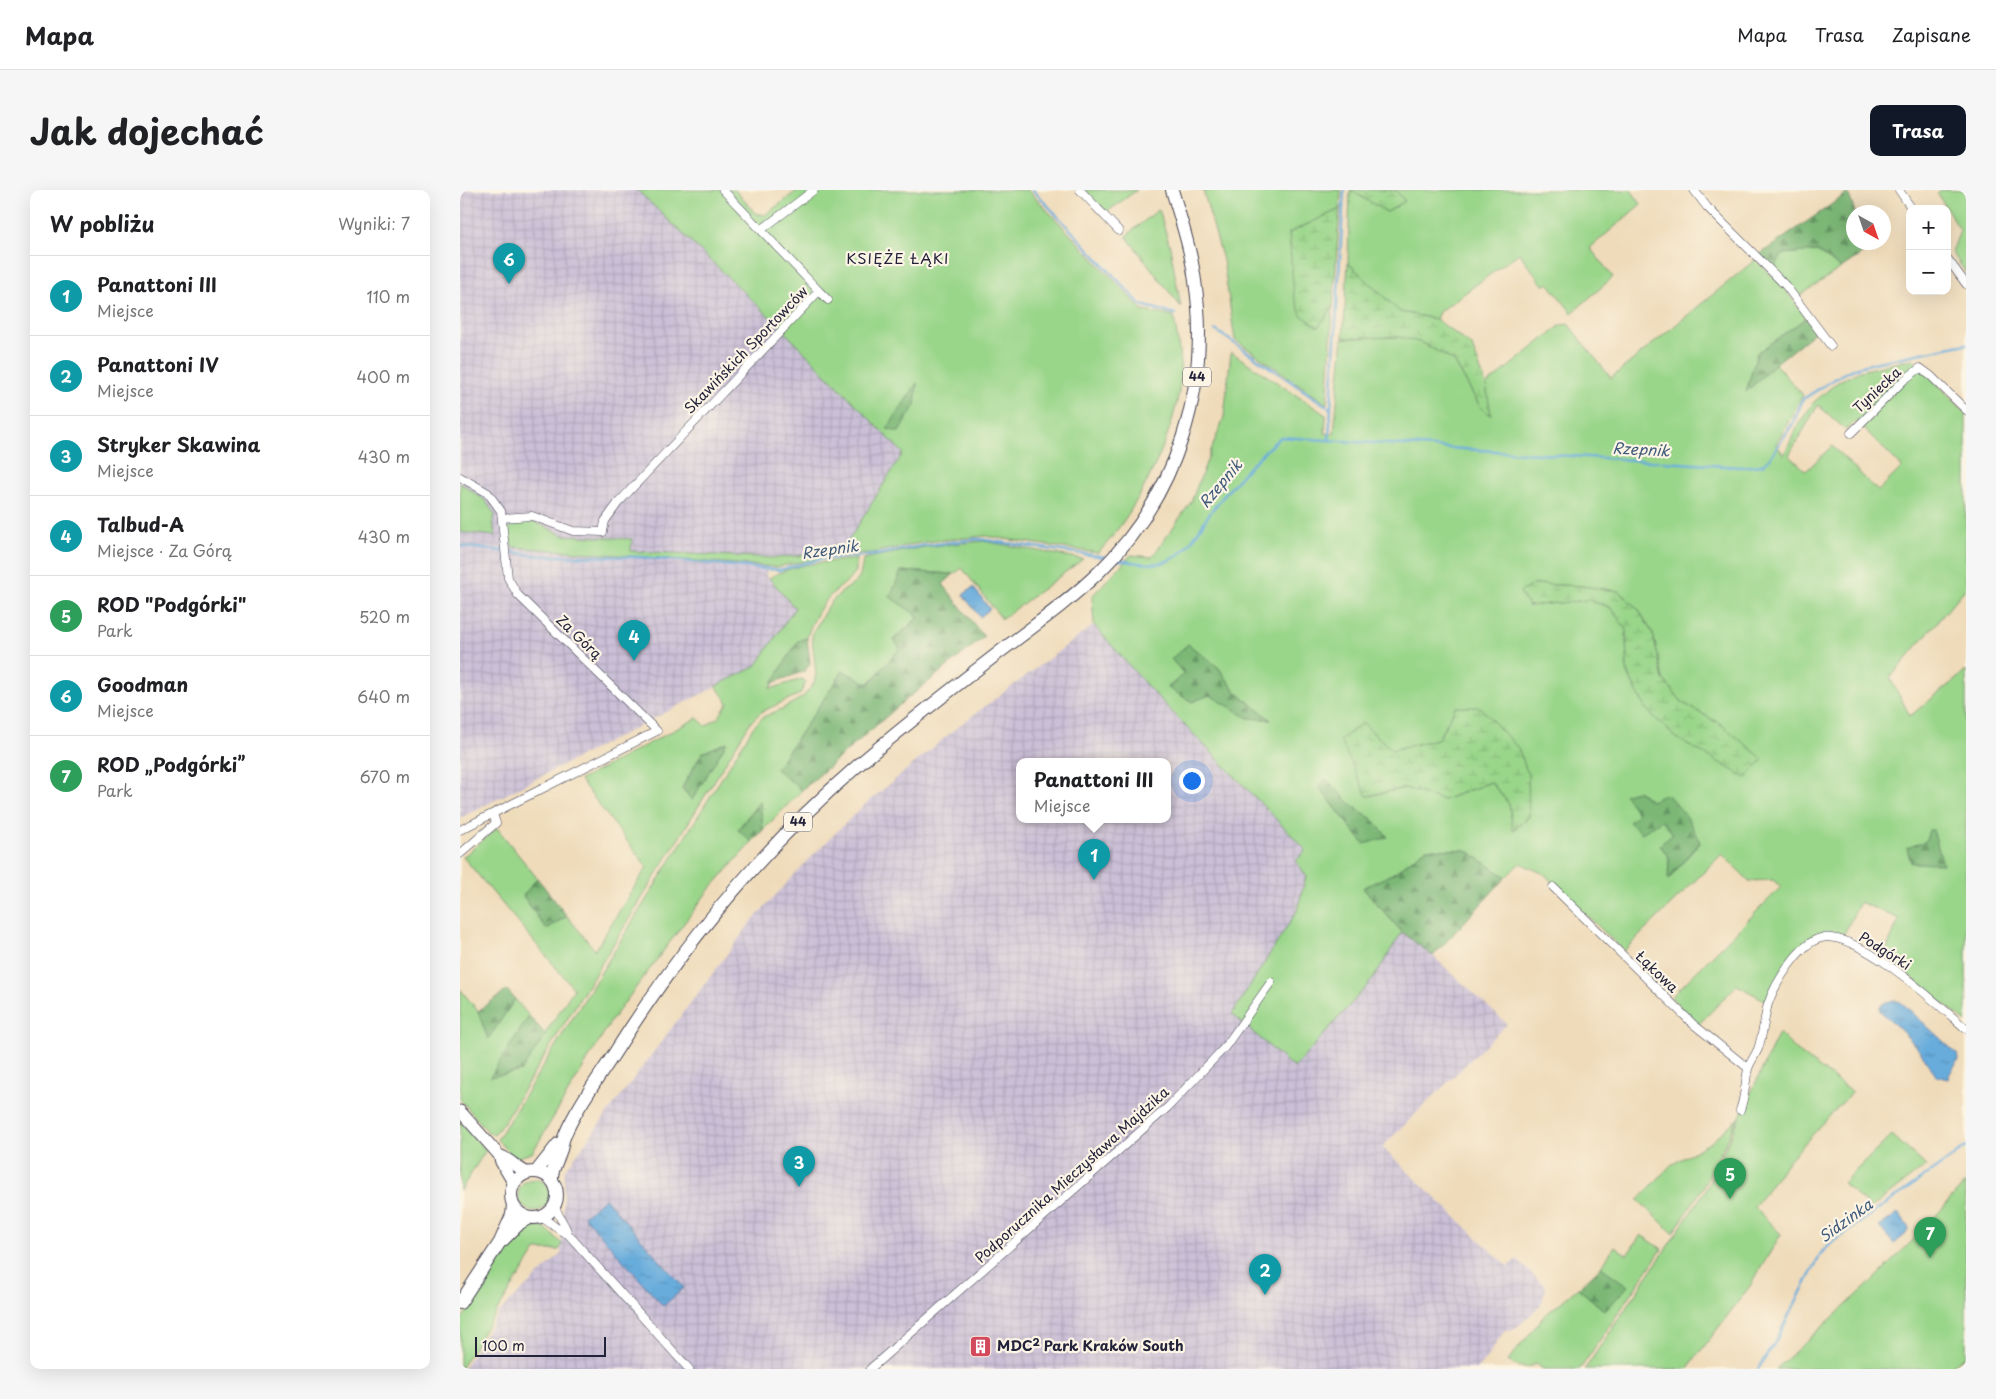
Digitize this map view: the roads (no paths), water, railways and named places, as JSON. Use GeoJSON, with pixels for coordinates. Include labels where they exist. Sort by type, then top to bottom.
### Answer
{"type":"FeatureCollection","features":[{"type":"Feature","properties":{"kind":"main road","name":"44"},"geometry":{"type":"LineString","coordinates":[[555,1205],[557,1193],[552,1181],[552,1169],[564,1139],[579,1110],[619,1045],[658,989],[695,940],[757,866],[790,830],[852,771],[916,716],[1036,624],[1102,569],[1147,513],[1168,476],[1183,440],[1196,382],[1200,335],[1195,278],[1172,190]]}},
{"type":"Feature","properties":{"kind":"main road","name":"44"},"geometry":{"type":"LineString","coordinates":[[514,1184],[520,1177],[532,1173],[564,1139]]}},
{"type":"Feature","properties":{"kind":"main road"},"geometry":{"type":"LineString","coordinates":[[532,1173],[545,1175],[552,1181]]}},
{"type":"Feature","properties":{"kind":"main road"},"geometry":{"type":"LineString","coordinates":[[460,1303],[500,1242],[512,1215],[513,1205],[511,1197],[514,1184]]}},
{"type":"Feature","properties":{"kind":"main road"},"geometry":{"type":"LineString","coordinates":[[513,1205],[520,1213],[534,1218]]}},
{"type":"Feature","properties":{"kind":"main road"},"geometry":{"type":"LineString","coordinates":[[500,1242],[520,1223],[549,1213],[555,1205]]}},
{"type":"Feature","properties":{"kind":"street","name":"Skawińskich Sportowców"},"geometry":{"type":"LineString","coordinates":[[502,518],[532,516],[573,531],[603,532],[605,521],[618,502],[819,291],[723,190]]}},
{"type":"Feature","properties":{"kind":"street"},"geometry":{"type":"LineString","coordinates":[[761,230],[814,190]]}},
{"type":"Feature","properties":{"kind":"street"},"geometry":{"type":"LineString","coordinates":[[1080,190],[1119,231]]}},
{"type":"Feature","properties":{"kind":"street"},"geometry":{"type":"LineString","coordinates":[[1694,190],[1707,207],[1786,286],[1831,346]]}},
{"type":"Feature","properties":{"kind":"street"},"geometry":{"type":"LineString","coordinates":[[1898,190],[1909,205]]}},
{"type":"Feature","properties":{"kind":"street"},"geometry":{"type":"LineString","coordinates":[[1951,263],[1966,284]]}},
{"type":"Feature","properties":{"kind":"street"},"geometry":{"type":"LineString","coordinates":[[819,291],[828,300]]}},
{"type":"Feature","properties":{"kind":"street","name":"Tyniecka"},"geometry":{"type":"LineString","coordinates":[[1850,433],[1904,380],[1920,368],[1938,382],[1966,410]]}},
{"type":"Feature","properties":{"kind":"street","name":"Za Górą"},"geometry":{"type":"LineString","coordinates":[[460,477],[491,497],[501,511],[508,578],[518,595],[657,731],[460,830]]}},
{"type":"Feature","properties":{"kind":"street"},"geometry":{"type":"LineString","coordinates":[[460,854],[496,823],[493,814]]}},
{"type":"Feature","properties":{"kind":"street","name":"Łąkowa"},"geometry":{"type":"LineString","coordinates":[[1553,887],[1693,1024],[1748,1068]]}},
{"type":"Feature","properties":{"kind":"street","name":"Podgórki"},"geometry":{"type":"LineString","coordinates":[[1740,1110],[1748,1068],[1758,1049],[1769,1003],[1777,986],[1800,951],[1819,938],[1826,937],[1846,942],[1873,955],[1894,969],[1966,1029]]}},
{"type":"Feature","properties":{"kind":"street","name":"Podporucznika Mieczysława Majdzika"},"geometry":{"type":"LineString","coordinates":[[870,1369],[1168,1108],[1225,1047],[1271,982]]}},
{"type":"Feature","properties":{"kind":"street"},"geometry":{"type":"LineString","coordinates":[[460,1111],[499,1155],[518,1168],[532,1173]]}},
{"type":"Feature","properties":{"kind":"street"},"geometry":{"type":"LineString","coordinates":[[499,1155],[514,1184]]}},
{"type":"Feature","properties":{"kind":"street"},"geometry":{"type":"LineString","coordinates":[[555,1205],[558,1215],[567,1228],[568,1234]]}},
{"type":"Feature","properties":{"kind":"street"},"geometry":{"type":"LineString","coordinates":[[534,1218],[549,1222],[561,1232],[568,1234],[689,1369]]}},
{"type":"Feature","properties":{"kind":"water"},"geometry":{"type":"Polygon","coordinates":[[[973,587],[990,609],[980,617],[963,595],[973,587]]]}},
{"type":"Feature","properties":{"kind":"water"},"geometry":{"type":"Polygon","coordinates":[[[1897,1001],[1902,1003],[1957,1054],[1958,1060],[1948,1079],[1936,1076],[1925,1058],[1911,1041],[1880,1011],[1880,1006],[1886,1002],[1897,1001]]]}},
{"type":"Feature","properties":{"kind":"water"},"geometry":{"type":"Polygon","coordinates":[[[605,1198],[684,1288],[663,1306],[584,1216],[605,1198]]]}},
{"type":"Feature","properties":{"kind":"water"},"geometry":{"type":"Polygon","coordinates":[[[1898,1213],[1909,1228],[1905,1235],[1894,1244],[1879,1227],[1898,1213]]]}},
{"type":"Feature","properties":{"kind":"waterway"},"geometry":{"type":"LineString","coordinates":[[1033,190],[1141,305],[1175,314]]}},
{"type":"Feature","properties":{"kind":"waterway"},"geometry":{"type":"LineString","coordinates":[[1329,440],[1344,190]]}},
{"type":"Feature","properties":{"kind":"waterway"},"geometry":{"type":"LineString","coordinates":[[1215,330],[1331,409]]}},
{"type":"Feature","properties":{"kind":"waterway","name":"Rzepnik"},"geometry":{"type":"LineString","coordinates":[[1116,559],[1154,564],[1165,562],[1181,553],[1193,540],[1207,517],[1237,480],[1281,437],[1741,467],[1762,465],[1770,458],[1793,423],[1803,399],[1841,375],[1858,367],[1878,362],[1966,344]]}},
{"type":"Feature","properties":{"kind":"waterway","name":"Rzepnik"},"geometry":{"type":"LineString","coordinates":[[460,546],[541,556],[639,557],[779,570],[821,559],[875,555],[921,546],[978,539],[1105,557]]}},
{"type":"Feature","properties":{"kind":"waterway","name":"Sidzinka"},"geometry":{"type":"LineString","coordinates":[[1758,1369],[1774,1344],[1822,1252],[1834,1241],[1966,1147]]}},
{"type":"Feature","properties":{"kind":"place","name":"Goodman"},"geometry":{"type":"Point","coordinates":[509,284]}},
{"type":"Feature","properties":{"kind":"place","name":"Talbud-A"},"geometry":{"type":"Point","coordinates":[634,661]}},
{"type":"Feature","properties":{"kind":"place","name":"Panattoni III"},"geometry":{"type":"Point","coordinates":[1094,880]}},
{"type":"Feature","properties":{"kind":"place","name":"Stryker Skawina"},"geometry":{"type":"Point","coordinates":[799,1187]}},
{"type":"Feature","properties":{"kind":"place","name":"ROD \"Podgórki\""},"geometry":{"type":"Point","coordinates":[1730,1199]}},
{"type":"Feature","properties":{"kind":"place","name":"ROD „Podgórki”"},"geometry":{"type":"Point","coordinates":[1930,1258]}},
{"type":"Feature","properties":{"kind":"place","name":"Panattoni IV"},"geometry":{"type":"Point","coordinates":[1265,1295]}},
{"type":"Feature","properties":{"kind":"place","name":"MDC² Park Kraków South"},"geometry":{"type":"Point","coordinates":[981,1346]}},
{"type":"Feature","properties":{"kind":"district","name":"KSIĘŻE ŁĄKI"},"geometry":{"type":"Point","coordinates":[898,259]}}]}
